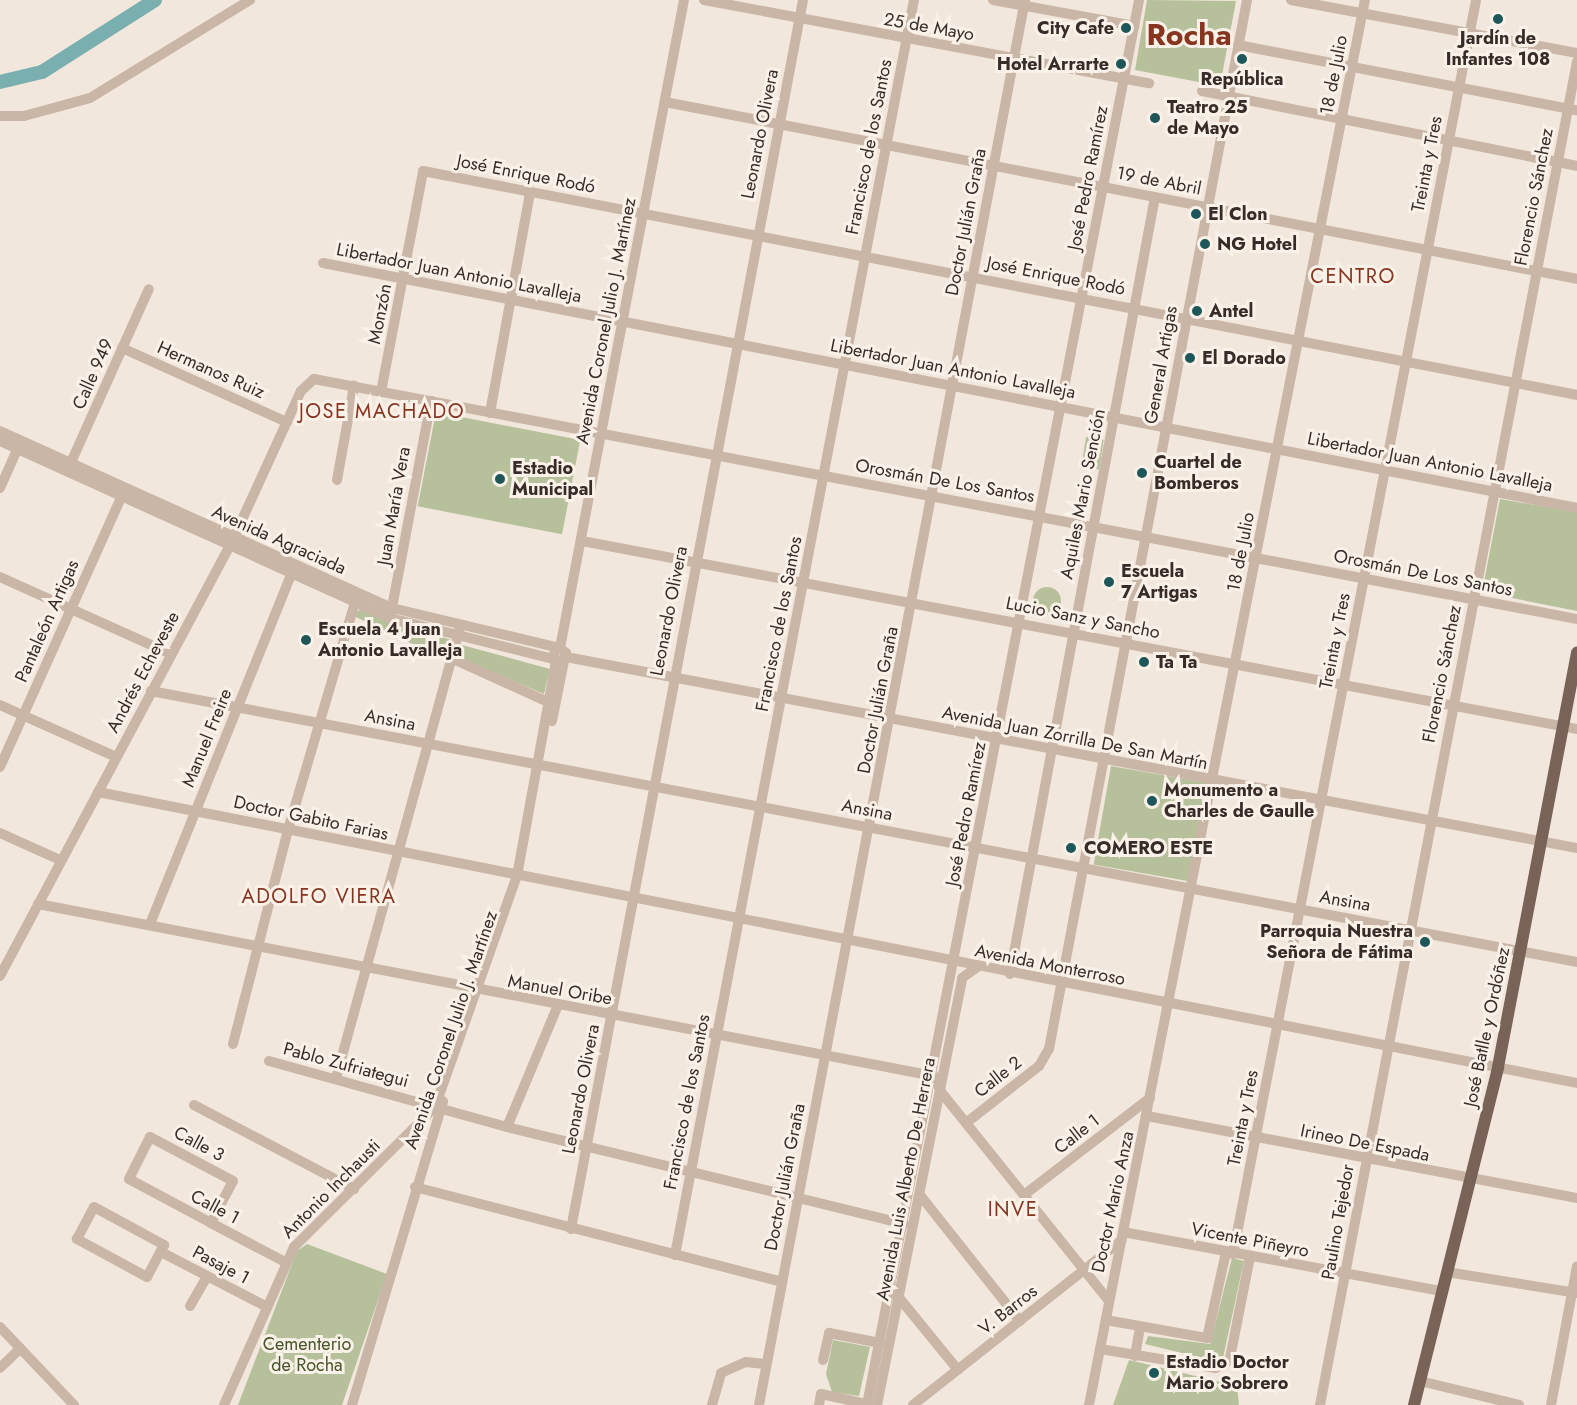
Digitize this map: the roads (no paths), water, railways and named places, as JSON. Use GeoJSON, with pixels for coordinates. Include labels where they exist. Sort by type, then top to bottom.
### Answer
{"type":"FeatureCollection","features":[{"type":"Feature","properties":{"kind":"main road","name":"José Batlle y Ordóñez"},"geometry":{"type":"LineString","coordinates":[[1414,1405],[1498,1067],[1577,652]]}},
{"type":"Feature","properties":{"kind":"street"},"geometry":{"type":"LineString","coordinates":[[0,116],[24,116],[90,98],[250,0]]}},
{"type":"Feature","properties":{"kind":"street","name":"Avenida Coronel Julio J. Martínez"},"geometry":{"type":"LineString","coordinates":[[352,1405],[437,1107],[480,992],[519,877],[684,0]]}},
{"type":"Feature","properties":{"kind":"street","name":"25 de Mayo"},"geometry":{"type":"LineString","coordinates":[[704,0],[906,40],[1149,82]]}},
{"type":"Feature","properties":{"kind":"street","name":"Leonardo Olivera"},"geometry":{"type":"LineString","coordinates":[[571,1229],[673,677],[803,0]]}},
{"type":"Feature","properties":{"kind":"street","name":"Francisco de los Santos"},"geometry":{"type":"LineString","coordinates":[[675,1255],[914,0]]}},
{"type":"Feature","properties":{"kind":"street"},"geometry":{"type":"LineString","coordinates":[[993,0],[1025,3],[1135,26]]}},
{"type":"Feature","properties":{"kind":"street","name":"José Pedro Ramírez"},"geometry":{"type":"LineString","coordinates":[[954,963],[1139,0]]}},
{"type":"Feature","properties":{"kind":"street","name":"General Artigas"},"geometry":{"type":"LineString","coordinates":[[1062,984],[1086,868],[1186,318],[1247,0]]}},
{"type":"Feature","properties":{"kind":"street"},"geometry":{"type":"LineString","coordinates":[[1291,0],[1577,53]]}},
{"type":"Feature","properties":{"kind":"street","name":"18 de Julio"},"geometry":{"type":"LineString","coordinates":[[1169,1005],[1215,781],[1365,0]]}},
{"type":"Feature","properties":{"kind":"street","name":"Treinta y Tres"},"geometry":{"type":"LineString","coordinates":[[1140,1328],[1207,1338],[1229,1253],[1256,1138],[1319,801],[1476,0]]}},
{"type":"Feature","properties":{"kind":"street","name":"Doctor Julián Graña"},"geometry":{"type":"LineString","coordinates":[[759,1405],[846,942],[871,828],[889,719],[934,495],[951,386],[1025,3]]}},
{"type":"Feature","properties":{"kind":"street"},"geometry":{"type":"LineString","coordinates":[[1238,45],[1572,109]]}},
{"type":"Feature","properties":{"kind":"street","name":"Florencio Sánchez"},"geometry":{"type":"LineString","coordinates":[[1389,1046],[1557,162],[1572,109],[1577,61]]}},
{"type":"Feature","properties":{"kind":"street"},"geometry":{"type":"LineString","coordinates":[[1202,91],[1577,166]]}},
{"type":"Feature","properties":{"kind":"street","name":"19 de Abril"},"geometry":{"type":"LineString","coordinates":[[665,102],[1577,279]]}},
{"type":"Feature","properties":{"kind":"street","name":"José Enrique Rodó"},"geometry":{"type":"LineString","coordinates":[[423,171],[758,234],[1577,395]]}},
{"type":"Feature","properties":{"kind":"street","name":"Monzón"},"geometry":{"type":"LineString","coordinates":[[381,392],[423,171]]}},
{"type":"Feature","properties":{"kind":"street"},"geometry":{"type":"LineString","coordinates":[[490,413],[530,192]]}},
{"type":"Feature","properties":{"kind":"street","name":"Aquiles Mario Sención"},"geometry":{"type":"LineString","coordinates":[[1010,974],[1155,197]]}},
{"type":"Feature","properties":{"kind":"street","name":"Libertador Juan Antonio Lavalleja"},"geometry":{"type":"LineString","coordinates":[[323,263],[1577,508]]}},
{"type":"Feature","properties":{"kind":"street","name":"Calle 949"},"geometry":{"type":"LineString","coordinates":[[69,468],[149,290]]}},
{"type":"Feature","properties":{"kind":"street","name":"Hermanos Ruiz"},"geometry":{"type":"LineString","coordinates":[[122,348],[287,422]]}},
{"type":"Feature","properties":{"kind":"street","name":"Orosmán De Los Santos"},"geometry":{"type":"LineString","coordinates":[[308,381],[322,379],[490,413],[1146,535],[1577,619]]}},
{"type":"Feature","properties":{"kind":"street","name":"Andrés Echeveste"},"geometry":{"type":"LineString","coordinates":[[1,971],[232,542],[308,381]]}},
{"type":"Feature","properties":{"kind":"street"},"geometry":{"type":"LineString","coordinates":[[337,480],[354,386]]}},
{"type":"Feature","properties":{"kind":"street","name":"Juan María Vera"},"geometry":{"type":"LineString","coordinates":[[391,613],[431,401]]}},
{"type":"Feature","properties":{"kind":"street","name":"Avenida Agraciada"},"geometry":{"type":"LineString","coordinates":[[0,431],[19,445],[391,613],[559,656]]}},
{"type":"Feature","properties":{"kind":"street","name":"Avenida Agraciada"},"geometry":{"type":"LineString","coordinates":[[0,441],[19,445]]}},
{"type":"Feature","properties":{"kind":"street"},"geometry":{"type":"LineString","coordinates":[[0,488],[19,445]]}},
{"type":"Feature","properties":{"kind":"street","name":"Pantaleón Artigas"},"geometry":{"type":"LineString","coordinates":[[0,767],[124,492]]}},
{"type":"Feature","properties":{"kind":"street","name":"Lucio Sanz y Sancho"},"geometry":{"type":"LineString","coordinates":[[582,541],[1577,729]]}},
{"type":"Feature","properties":{"kind":"street","name":"Manuel Freire"},"geometry":{"type":"LineString","coordinates":[[150,924],[294,569]]}},
{"type":"Feature","properties":{"kind":"street"},"geometry":{"type":"LineString","coordinates":[[0,577],[171,654]]}},
{"type":"Feature","properties":{"kind":"street"},"geometry":{"type":"LineString","coordinates":[[233,1044],[288,830],[356,597]]}},
{"type":"Feature","properties":{"kind":"street"},"geometry":{"type":"LineString","coordinates":[[336,1078],[364,968],[458,630]]}},
{"type":"Feature","properties":{"kind":"street","name":"Avenida Coronel Julio J. Martínez"},"geometry":{"type":"LineString","coordinates":[[541,765],[548,702],[559,656]]}},
{"type":"Feature","properties":{"kind":"street","name":"Avenida Juan Zorrilla De San Martín"},"geometry":{"type":"LineString","coordinates":[[559,656],[1105,761],[1577,848]]}},
{"type":"Feature","properties":{"kind":"street"},"geometry":{"type":"LineString","coordinates":[[451,658],[548,702]]}},
{"type":"Feature","properties":{"kind":"street","name":"Ansina"},"geometry":{"type":"LineString","coordinates":[[152,692],[1577,962]]}},
{"type":"Feature","properties":{"kind":"street"},"geometry":{"type":"LineString","coordinates":[[0,705],[116,757]]}},
{"type":"Feature","properties":{"kind":"street","name":"Doctor Gabito Farias"},"geometry":{"type":"LineString","coordinates":[[98,792],[519,877]]}},
{"type":"Feature","properties":{"kind":"street"},"geometry":{"type":"LineString","coordinates":[[0,833],[60,860]]}},
{"type":"Feature","properties":{"kind":"street","name":"Avenida Monterroso"},"geometry":{"type":"LineString","coordinates":[[519,877],[1577,1083]]}},
{"type":"Feature","properties":{"kind":"street","name":"Manuel Oribe"},"geometry":{"type":"LineString","coordinates":[[38,904],[257,945],[480,992],[717,1036],[825,1053],[934,1076]]}},
{"type":"Feature","properties":{"kind":"street","name":"Avenida Luis Alberto De Herrera"},"geometry":{"type":"LineString","coordinates":[[877,1405],[904,1224],[954,963]]}},
{"type":"Feature","properties":{"kind":"street","name":"Avenida Luis Alberto De Herrera"},"geometry":{"type":"LineString","coordinates":[[867,1405],[880,1343],[920,1195],[962,978],[977,967]]}},
{"type":"Feature","properties":{"kind":"street","name":"Calle 2"},"geometry":{"type":"LineString","coordinates":[[966,1123],[1039,1066],[1049,1049],[1062,984]]}},
{"type":"Feature","properties":{"kind":"street"},"geometry":{"type":"LineString","coordinates":[[507,1127],[558,1005]]}},
{"type":"Feature","properties":{"kind":"street","name":"Doctor Mario Anza"},"geometry":{"type":"LineString","coordinates":[[1089,1405],[1169,1005]]}},
{"type":"Feature","properties":{"kind":"street","name":"Paulino Tejedor"},"geometry":{"type":"LineString","coordinates":[[1320,1405],[1389,1046]]}},
{"type":"Feature","properties":{"kind":"street","name":"Pablo Zufriategui"},"geometry":{"type":"LineString","coordinates":[[269,1061],[507,1127],[904,1224]]}},
{"type":"Feature","properties":{"kind":"street"},"geometry":{"type":"LineString","coordinates":[[934,1076],[941,1092],[1109,1301]]}},
{"type":"Feature","properties":{"kind":"street","name":"Calle 1"},"geometry":{"type":"LineString","coordinates":[[1024,1195],[1150,1098]]}},
{"type":"Feature","properties":{"kind":"street"},"geometry":{"type":"LineString","coordinates":[[194,1106],[354,1189]]}},
{"type":"Feature","properties":{"kind":"street","name":"Antonio Inchausti"},"geometry":{"type":"LineString","coordinates":[[224,1405],[285,1262],[299,1240],[437,1107]]}},
{"type":"Feature","properties":{"kind":"street","name":"Irineo De Espada"},"geometry":{"type":"LineString","coordinates":[[1147,1116],[1366,1161],[1577,1198]]}},
{"type":"Feature","properties":{"kind":"street","name":"Calle 1"},"geometry":{"type":"LineString","coordinates":[[150,1137],[129,1179],[285,1262]]}},
{"type":"Feature","properties":{"kind":"street","name":"Calle 3"},"geometry":{"type":"LineString","coordinates":[[150,1137],[233,1181],[211,1223]]}},
{"type":"Feature","properties":{"kind":"street"},"geometry":{"type":"LineString","coordinates":[[415,1187],[782,1282]]}},
{"type":"Feature","properties":{"kind":"street"},"geometry":{"type":"LineString","coordinates":[[920,1195],[1020,1321]]}},
{"type":"Feature","properties":{"kind":"street","name":"Pasaje 1"},"geometry":{"type":"LineString","coordinates":[[162,1248],[147,1277],[77,1239],[94,1207],[162,1248],[207,1276],[267,1307]]}},
{"type":"Feature","properties":{"kind":"street","name":"Vicente Piñeyro"},"geometry":{"type":"LineString","coordinates":[[1122,1236],[1442,1291]]}},
{"type":"Feature","properties":{"kind":"street","name":"V. Barros"},"geometry":{"type":"LineString","coordinates":[[913,1405],[1084,1270],[1122,1236]]}},
{"type":"Feature","properties":{"kind":"street"},"geometry":{"type":"LineString","coordinates":[[1100,1349],[1215,1368],[1230,1358],[1250,1257]]}},
{"type":"Feature","properties":{"kind":"street"},"geometry":{"type":"LineString","coordinates":[[1551,1405],[1574,1293],[1577,1266]]}},
{"type":"Feature","properties":{"kind":"street"},"geometry":{"type":"LineString","coordinates":[[1447,1272],[1574,1293]]}},
{"type":"Feature","properties":{"kind":"street"},"geometry":{"type":"LineString","coordinates":[[190,1306],[207,1276]]}},
{"type":"Feature","properties":{"kind":"street"},"geometry":{"type":"LineString","coordinates":[[895,1293],[958,1370]]}},
{"type":"Feature","properties":{"kind":"street"},"geometry":{"type":"LineString","coordinates":[[1106,1320],[1140,1328],[1135,1356]]}},
{"type":"Feature","properties":{"kind":"street"},"geometry":{"type":"LineString","coordinates":[[0,1327],[74,1405]]}},
{"type":"Feature","properties":{"kind":"street"},"geometry":{"type":"LineString","coordinates":[[823,1360],[829,1333],[880,1343]]}},
{"type":"Feature","properties":{"kind":"street"},"geometry":{"type":"LineString","coordinates":[[0,1368],[20,1349]]}},
{"type":"Feature","properties":{"kind":"street"},"geometry":{"type":"LineString","coordinates":[[712,1405],[721,1373],[746,1362],[766,1364]]}},
{"type":"Feature","properties":{"kind":"street"},"geometry":{"type":"LineString","coordinates":[[1420,1381],[1519,1405]]}},
{"type":"Feature","properties":{"kind":"street"},"geometry":{"type":"LineString","coordinates":[[819,1405],[821,1394],[867,1405]]}},
{"type":"Feature","properties":{"kind":"waterway"},"geometry":{"type":"LineString","coordinates":[[0,82],[42,72],[155,0]]}},
{"type":"Feature","properties":{"kind":"place","name":"Jardín de Infantes 108"},"geometry":{"type":"Point","coordinates":[1498,19]}},
{"type":"Feature","properties":{"kind":"place","name":"City Cafe"},"geometry":{"type":"Point","coordinates":[1126,28]}},
{"type":"Feature","properties":{"kind":"place","name":"República"},"geometry":{"type":"Point","coordinates":[1242,59]}},
{"type":"Feature","properties":{"kind":"place","name":"Hotel Arrarte"},"geometry":{"type":"Point","coordinates":[1121,64]}},
{"type":"Feature","properties":{"kind":"place","name":"Teatro 25 de Mayo"},"geometry":{"type":"Point","coordinates":[1155,118]}},
{"type":"Feature","properties":{"kind":"place","name":"El Clon"},"geometry":{"type":"Point","coordinates":[1196,214]}},
{"type":"Feature","properties":{"kind":"place","name":"NG Hotel"},"geometry":{"type":"Point","coordinates":[1205,244]}},
{"type":"Feature","properties":{"kind":"place","name":"Antel"},"geometry":{"type":"Point","coordinates":[1197,311]}},
{"type":"Feature","properties":{"kind":"place","name":"El Dorado"},"geometry":{"type":"Point","coordinates":[1190,358]}},
{"type":"Feature","properties":{"kind":"place","name":"Cuartel de Bomberos"},"geometry":{"type":"Point","coordinates":[1142,473]}},
{"type":"Feature","properties":{"kind":"place","name":"Estadio Municipal"},"geometry":{"type":"Point","coordinates":[500,479]}},
{"type":"Feature","properties":{"kind":"place","name":"Escuela 7 Artigas"},"geometry":{"type":"Point","coordinates":[1109,582]}},
{"type":"Feature","properties":{"kind":"place","name":"Escuela 4 Juan Antonio Lavalleja"},"geometry":{"type":"Point","coordinates":[306,640]}},
{"type":"Feature","properties":{"kind":"place","name":"Ta Ta"},"geometry":{"type":"Point","coordinates":[1144,662]}},
{"type":"Feature","properties":{"kind":"place","name":"Monumento a Charles de Gaulle"},"geometry":{"type":"Point","coordinates":[1152,801]}},
{"type":"Feature","properties":{"kind":"place","name":"COMERO ESTE"},"geometry":{"type":"Point","coordinates":[1071,848]}},
{"type":"Feature","properties":{"kind":"place","name":"Parroquia Nuestra Señora de Fátima"},"geometry":{"type":"Point","coordinates":[1425,942]}},
{"type":"Feature","properties":{"kind":"place","name":"Estadio Doctor Mario Sobrero"},"geometry":{"type":"Point","coordinates":[1154,1373]}},
{"type":"Feature","properties":{"kind":"district","name":"Rocha"},"geometry":{"type":"Point","coordinates":[1189,35]}},
{"type":"Feature","properties":{"kind":"district","name":"CENTRO"},"geometry":{"type":"Point","coordinates":[1353,276]}},
{"type":"Feature","properties":{"kind":"district","name":"JOSE MACHADO"},"geometry":{"type":"Point","coordinates":[382,411]}},
{"type":"Feature","properties":{"kind":"district","name":"ADOLFO VIERA"},"geometry":{"type":"Point","coordinates":[319,896]}},
{"type":"Feature","properties":{"kind":"district","name":"INVE"},"geometry":{"type":"Point","coordinates":[1013,1209]}},
{"type":"Feature","properties":{"kind":"park label","name":"Cementerio de Rocha"},"geometry":{"type":"Point","coordinates":[307,1355]}}]}
